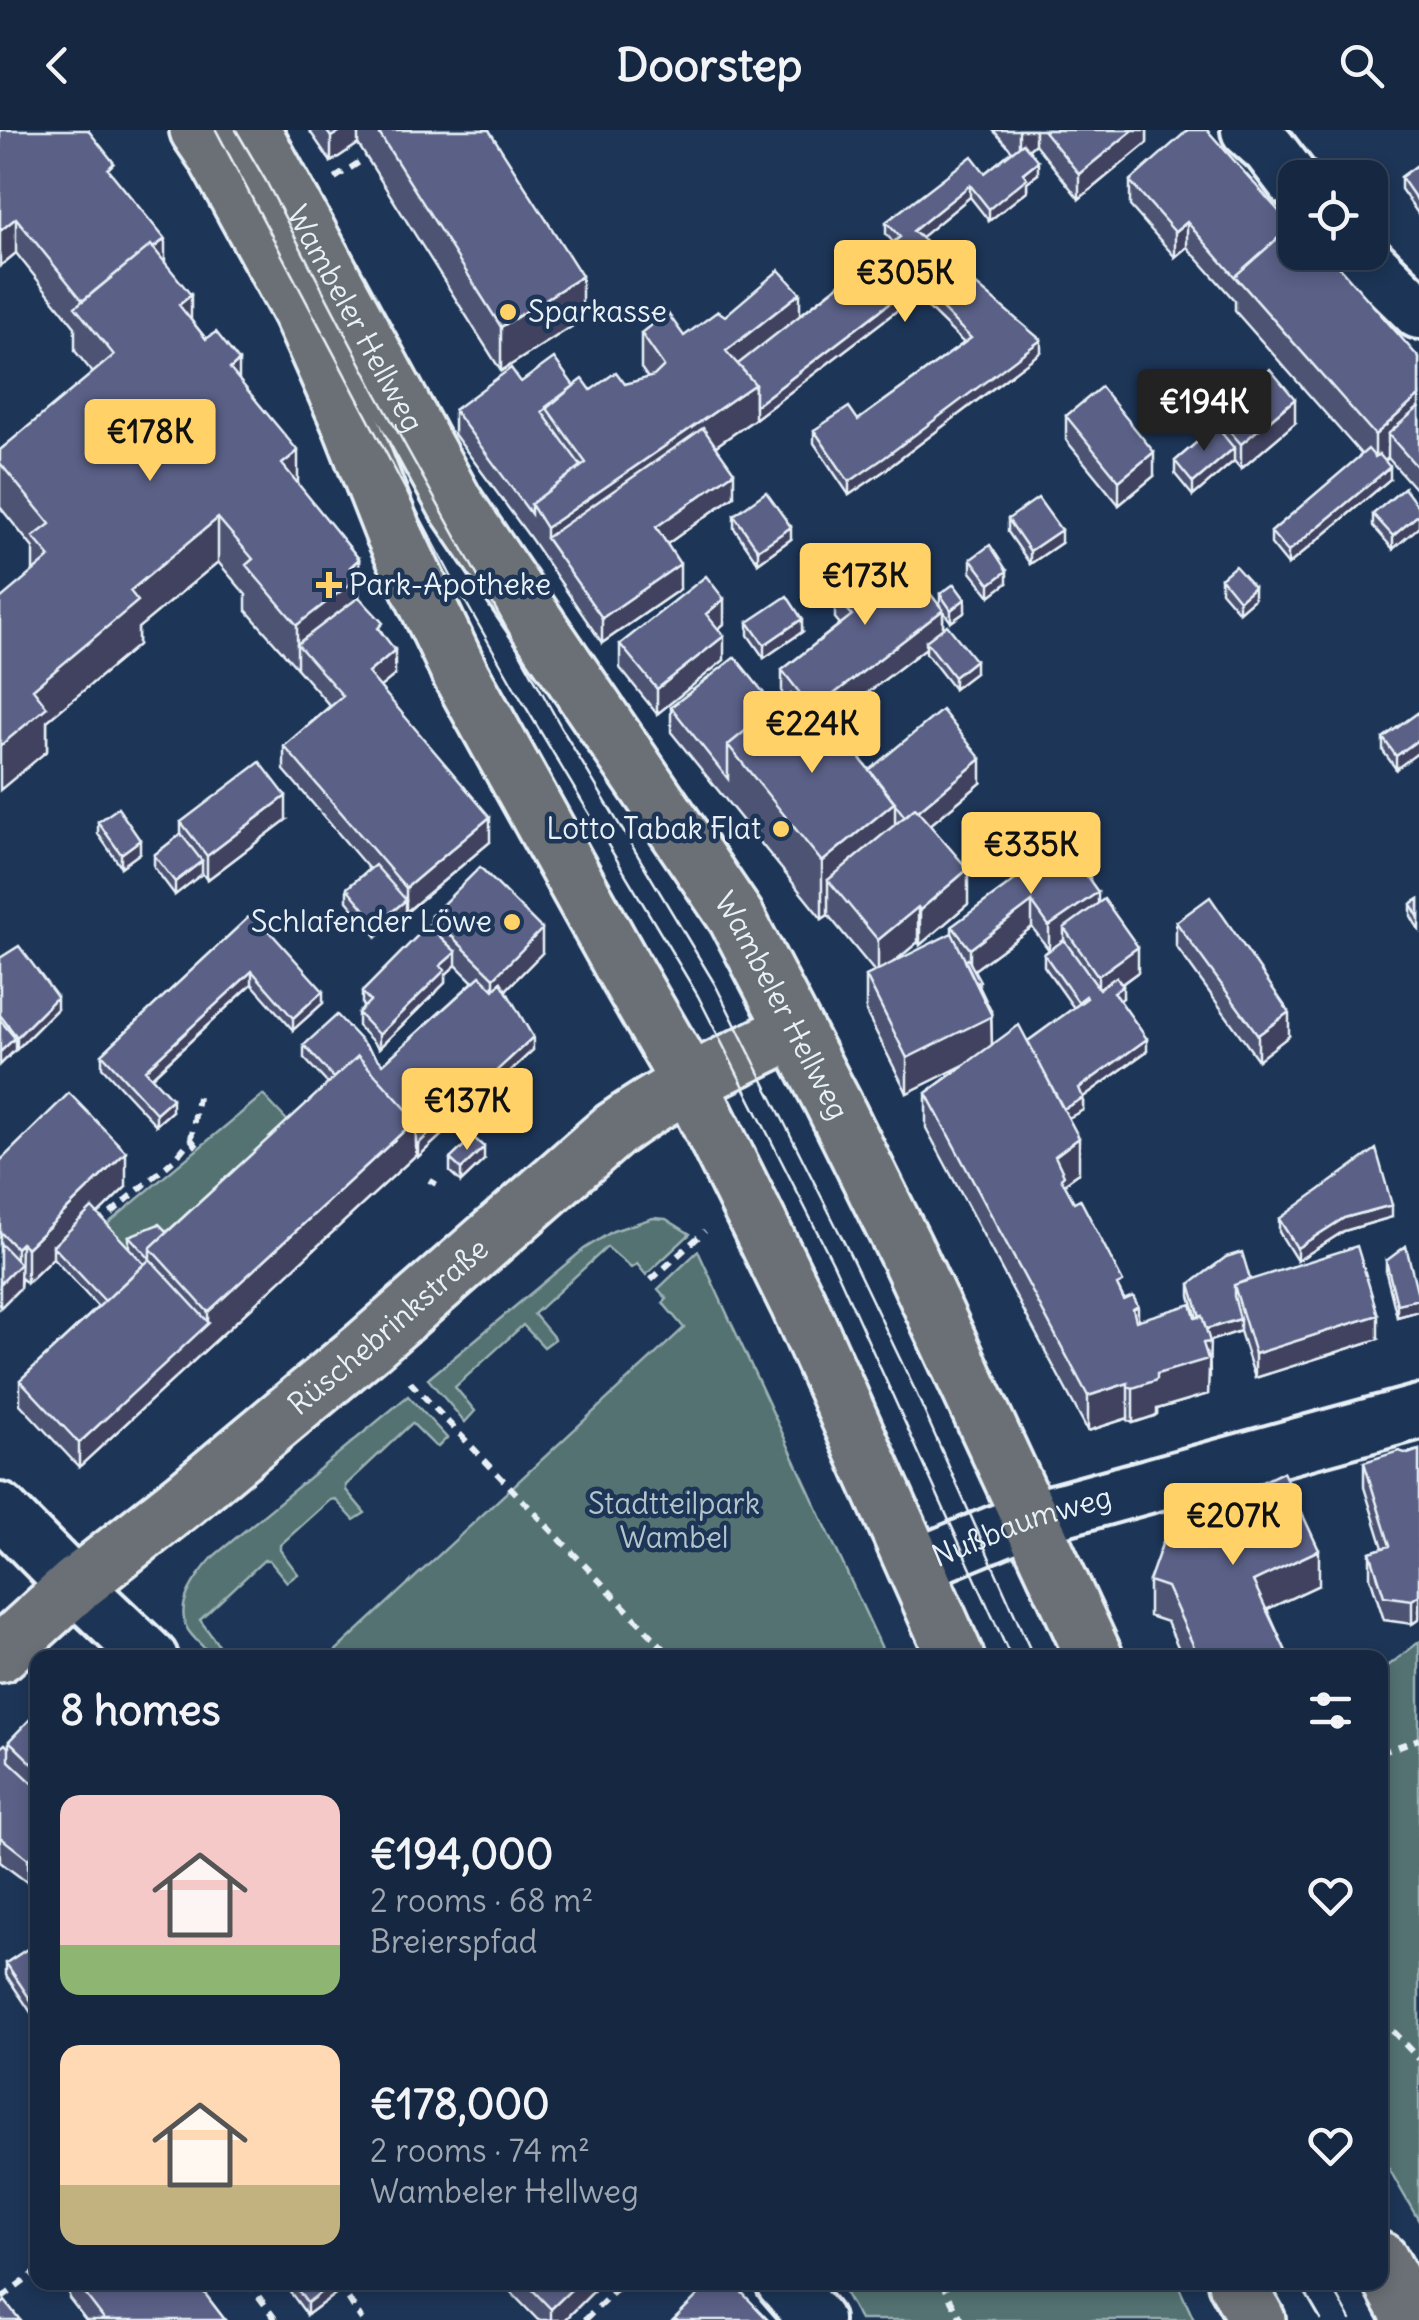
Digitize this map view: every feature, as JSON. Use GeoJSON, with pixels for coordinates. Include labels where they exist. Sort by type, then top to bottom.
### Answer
{"type":"FeatureCollection","features":[{"type":"Feature","properties":{"kind":"main road","name":"Wambeler Hellweg"},"geometry":{"type":"LineString","coordinates":[[198,130],[300,314],[352,425],[393,532],[462,677],[689,1082],[798,1303],[953,1650]]}},
{"type":"Feature","properties":{"kind":"main road","name":"Wambeler Hellweg"},"geometry":{"type":"LineString","coordinates":[[252,130],[455,504],[736,917],[914,1266],[1090,1650]]}},
{"type":"Feature","properties":{"kind":"main road","name":"Rüschebrinkstraße"},"geometry":{"type":"LineString","coordinates":[[0,1654],[74,1586],[368,1346],[614,1130],[689,1082],[796,1030]]}},
{"type":"Feature","properties":{"kind":"main road"},"geometry":{"type":"LineString","coordinates":[[1388,2275],[1413,2320]]}},
{"type":"Feature","properties":{"kind":"main road"},"geometry":{"type":"LineString","coordinates":[[1240,2290],[1257,2320]]}},
{"type":"Feature","properties":{"kind":"street"},"geometry":{"type":"LineString","coordinates":[[1248,130],[1278,161]]}},
{"type":"Feature","properties":{"kind":"street"},"geometry":{"type":"LineString","coordinates":[[1376,270],[1419,312]]}},
{"type":"Feature","properties":{"kind":"street","name":"Nußbaumweg"},"geometry":{"type":"LineString","coordinates":[[916,1565],[1031,1518],[1419,1412]]}},
{"type":"Feature","properties":{"kind":"street"},"geometry":{"type":"LineString","coordinates":[[0,1510],[142,1650]]}},
{"type":"Feature","properties":{"kind":"street"},"geometry":{"type":"LineString","coordinates":[[789,2290],[816,2320]]}},
{"type":"Feature","properties":{"kind":"path"},"geometry":{"type":"LineString","coordinates":[[334,179],[366,158]]}},
{"type":"Feature","properties":{"kind":"path"},"geometry":{"type":"LineString","coordinates":[[96,1226],[169,1166],[190,1139],[198,1097]]}},
{"type":"Feature","properties":{"kind":"path"},"geometry":{"type":"LineString","coordinates":[[190,1139],[198,1148]]}},
{"type":"Feature","properties":{"kind":"path"},"geometry":{"type":"LineString","coordinates":[[651,1280],[705,1231]]}},
{"type":"Feature","properties":{"kind":"path"},"geometry":{"type":"LineString","coordinates":[[410,1382],[665,1650]]}},
{"type":"Feature","properties":{"kind":"path"},"geometry":{"type":"LineString","coordinates":[[1388,1750],[1419,1739]]}},
{"type":"Feature","properties":{"kind":"path"},"geometry":{"type":"LineString","coordinates":[[1388,2026],[1419,2058]]}},
{"type":"Feature","properties":{"kind":"path"},"geometry":{"type":"LineString","coordinates":[[11,2309],[1,2299],[30,2276]]}},
{"type":"Feature","properties":{"kind":"path"},"geometry":{"type":"LineString","coordinates":[[254,2290],[276,2320]]}},
{"type":"Feature","properties":{"kind":"path"},"geometry":{"type":"LineString","coordinates":[[347,2290],[346,2296],[362,2320]]}},
{"type":"Feature","properties":{"kind":"path"},"geometry":{"type":"LineString","coordinates":[[585,2320],[615,2290]]}},
{"type":"Feature","properties":{"kind":"path"},"geometry":{"type":"LineString","coordinates":[[945,2290],[962,2320]]}},
{"type":"Feature","properties":{"kind":"green space"},"geometry":{"type":"Polygon","coordinates":[[[263,1095],[297,1131],[164,1252],[129,1260],[100,1230],[263,1095]]]}},
{"type":"Feature","properties":{"kind":"green space"},"geometry":{"type":"Polygon","coordinates":[[[653,1218],[666,1219],[690,1234],[646,1275],[637,1264],[631,1268],[607,1247],[534,1314],[555,1339],[544,1347],[523,1325],[455,1387],[475,1411],[465,1422],[428,1379],[584,1249],[613,1231],[653,1218]]]}},
{"type":"Feature","properties":{"kind":"green space","name":"Stadtteilpark Wambel"},"geometry":{"type":"Polygon","coordinates":[[[698,1251],[883,1650],[337,1650],[684,1328],[663,1303],[667,1299],[658,1289],[698,1251]]]}},
{"type":"Feature","properties":{"kind":"green space"},"geometry":{"type":"Polygon","coordinates":[[[408,1396],[447,1438],[435,1446],[412,1423],[346,1485],[365,1513],[354,1520],[335,1499],[330,1500],[280,1545],[298,1574],[287,1582],[269,1560],[264,1560],[200,1620],[219,1646],[207,1650],[190,1633],[183,1610],[189,1590],[214,1556],[408,1396]]]}},
{"type":"Feature","properties":{"kind":"green space"},"geometry":{"type":"Polygon","coordinates":[[[1419,1642],[1419,2221],[1388,2167],[1388,1666],[1419,1642]]]}},
{"type":"Feature","properties":{"kind":"green space"},"geometry":{"type":"Polygon","coordinates":[[[843,2290],[1180,2290],[1194,2320],[860,2320],[843,2290]]]}},
{"type":"Feature","properties":{"kind":"building"},"geometry":{"type":"Polygon","coordinates":[[[0,130],[88,130],[114,163],[108,169],[165,239],[153,248],[151,245],[83,301],[16,218],[0,231],[0,130]]]}},
{"type":"Feature","properties":{"kind":"building"},"geometry":{"type":"Polygon","coordinates":[[[377,130],[489,130],[582,276],[501,327],[377,130]]]}},
{"type":"Feature","properties":{"kind":"building"},"geometry":{"type":"Polygon","coordinates":[[[1043,130],[1133,130],[1079,174],[1043,130]]]}},
{"type":"Feature","properties":{"kind":"building"},"geometry":{"type":"Polygon","coordinates":[[[1188,130],[1207,130],[1278,210],[1278,238],[1235,276],[1240,283],[1187,222],[1175,232],[1130,181],[1188,130]]]}},
{"type":"Feature","properties":{"kind":"building"},"geometry":{"type":"Polygon","coordinates":[[[1023,143],[1038,161],[1023,173],[1027,178],[989,209],[970,185],[913,231],[1041,340],[849,482],[814,430],[849,407],[858,420],[971,338],[916,283],[755,406],[755,384],[738,364],[900,237],[886,222],[972,156],[985,173],[1023,143]]]}},
{"type":"Feature","properties":{"kind":"building"},"geometry":{"type":"Polygon","coordinates":[[[1419,164],[1419,203],[1401,177],[1419,164]]]}},
{"type":"Feature","properties":{"kind":"building"},"geometry":{"type":"Polygon","coordinates":[[[1278,238],[1278,270],[1342,270],[1419,358],[1419,396],[1375,435],[1235,276],[1278,238]]]}},
{"type":"Feature","properties":{"kind":"building"},"geometry":{"type":"Polygon","coordinates":[[[151,245],[191,295],[179,305],[206,339],[216,332],[239,361],[230,369],[298,451],[282,464],[359,559],[350,567],[359,577],[297,625],[246,565],[253,559],[218,518],[130,591],[138,601],[33,689],[47,707],[0,746],[0,599],[50,557],[33,537],[50,524],[0,463],[0,450],[114,355],[75,307],[151,245]]]}},
{"type":"Feature","properties":{"kind":"building"},"geometry":{"type":"Polygon","coordinates":[[[779,270],[800,293],[726,351],[755,384],[546,528],[531,504],[586,463],[546,407],[583,379],[591,390],[616,372],[625,384],[654,376],[664,366],[641,333],[667,312],[684,336],[718,311],[725,316],[779,270]]]}},
{"type":"Feature","properties":{"kind":"building"},"geometry":{"type":"Polygon","coordinates":[[[554,358],[574,386],[542,412],[581,466],[531,504],[531,514],[454,410],[511,368],[521,382],[554,358]]]}},
{"type":"Feature","properties":{"kind":"building"},"geometry":{"type":"Polygon","coordinates":[[[1270,369],[1295,399],[1241,444],[1216,415],[1270,369]]]}},
{"type":"Feature","properties":{"kind":"building"},"geometry":{"type":"Polygon","coordinates":[[[1101,387],[1154,452],[1119,481],[1066,416],[1101,387]]]}},
{"type":"Feature","properties":{"kind":"building"},"geometry":{"type":"Polygon","coordinates":[[[1419,407],[1419,469],[1388,434],[1419,407]]]}},
{"type":"Feature","properties":{"kind":"building"},"geometry":{"type":"Polygon","coordinates":[[[1216,426],[1234,448],[1193,483],[1175,461],[1216,426]]]}},
{"type":"Feature","properties":{"kind":"building"},"geometry":{"type":"Polygon","coordinates":[[[703,428],[734,472],[656,527],[680,564],[602,618],[546,538],[703,428]]]}},
{"type":"Feature","properties":{"kind":"building"},"geometry":{"type":"Polygon","coordinates":[[[1368,449],[1375,457],[1379,454],[1390,467],[1288,552],[1271,532],[1368,449]]]}},
{"type":"Feature","properties":{"kind":"building"},"geometry":{"type":"Polygon","coordinates":[[[1404,488],[1419,514],[1393,536],[1373,514],[1404,488]]]}},
{"type":"Feature","properties":{"kind":"building"},"geometry":{"type":"Polygon","coordinates":[[[766,492],[791,527],[758,550],[734,515],[766,492]]]}},
{"type":"Feature","properties":{"kind":"building"},"geometry":{"type":"Polygon","coordinates":[[[1038,498],[1061,530],[1030,551],[1008,519],[1038,498]]]}},
{"type":"Feature","properties":{"kind":"building"},"geometry":{"type":"Polygon","coordinates":[[[990,545],[1007,571],[990,584],[971,559],[990,545]]]}},
{"type":"Feature","properties":{"kind":"building"},"geometry":{"type":"Polygon","coordinates":[[[895,548],[943,610],[813,710],[782,670],[852,615],[835,594],[895,548]]]}},
{"type":"Feature","properties":{"kind":"building"},"geometry":{"type":"Polygon","coordinates":[[[1235,566],[1254,587],[1239,600],[1221,578],[1235,566]]]}},
{"type":"Feature","properties":{"kind":"building"},"geometry":{"type":"Polygon","coordinates":[[[706,576],[724,599],[706,614],[724,636],[657,689],[620,644],[706,576]]]}},
{"type":"Feature","properties":{"kind":"building"},"geometry":{"type":"Polygon","coordinates":[[[954,584],[965,599],[951,610],[940,594],[954,584]]]}},
{"type":"Feature","properties":{"kind":"building"},"geometry":{"type":"Polygon","coordinates":[[[787,596],[802,619],[764,645],[748,622],[787,596]]]}},
{"type":"Feature","properties":{"kind":"building"},"geometry":{"type":"Polygon","coordinates":[[[359,597],[383,623],[378,628],[395,650],[368,673],[490,817],[406,888],[284,746],[343,696],[297,644],[359,597]]]}},
{"type":"Feature","properties":{"kind":"building"},"geometry":{"type":"Polygon","coordinates":[[[947,625],[975,660],[954,677],[926,641],[947,625]]]}},
{"type":"Feature","properties":{"kind":"building"},"geometry":{"type":"Polygon","coordinates":[[[735,657],[775,707],[728,745],[728,779],[671,707],[735,657]]]}},
{"type":"Feature","properties":{"kind":"building"},"geometry":{"type":"Polygon","coordinates":[[[791,694],[807,714],[818,706],[895,802],[822,862],[728,745],[791,694]]]}},
{"type":"Feature","properties":{"kind":"building"},"geometry":{"type":"Polygon","coordinates":[[[942,710],[981,759],[918,811],[915,808],[905,817],[869,770],[942,710]]]}},
{"type":"Feature","properties":{"kind":"building"},"geometry":{"type":"Polygon","coordinates":[[[1419,712],[1419,739],[1396,756],[1383,738],[1419,712]]]}},
{"type":"Feature","properties":{"kind":"building"},"geometry":{"type":"Polygon","coordinates":[[[260,762],[286,796],[207,856],[181,822],[260,762]]]}},
{"type":"Feature","properties":{"kind":"building"},"geometry":{"type":"Polygon","coordinates":[[[118,808],[140,840],[121,854],[98,822],[118,808]]]}},
{"type":"Feature","properties":{"kind":"building"},"geometry":{"type":"Polygon","coordinates":[[[915,808],[968,869],[878,940],[828,880],[915,808]]]}},
{"type":"Feature","properties":{"kind":"building"},"geometry":{"type":"Polygon","coordinates":[[[181,834],[202,861],[175,882],[154,855],[181,834]]]}},
{"type":"Feature","properties":{"kind":"building"},"geometry":{"type":"Polygon","coordinates":[[[1073,843],[1090,867],[1084,872],[1067,848],[1073,843]]]}},
{"type":"Feature","properties":{"kind":"building"},"geometry":{"type":"Polygon","coordinates":[[[1064,844],[1098,892],[1049,926],[1032,902],[970,949],[952,926],[1064,844]]]}},
{"type":"Feature","properties":{"kind":"building"},"geometry":{"type":"Polygon","coordinates":[[[375,865],[406,900],[377,924],[347,888],[375,865]]]}},
{"type":"Feature","properties":{"kind":"building"},"geometry":{"type":"Polygon","coordinates":[[[480,867],[542,929],[494,978],[431,916],[480,867]]]}},
{"type":"Feature","properties":{"kind":"building"},"geometry":{"type":"Polygon","coordinates":[[[1210,897],[1289,1012],[1258,1035],[1176,922],[1210,897]]]}},
{"type":"Feature","properties":{"kind":"building"},"geometry":{"type":"Polygon","coordinates":[[[1104,899],[1138,947],[1098,976],[1064,928],[1104,899]]]}},
{"type":"Feature","properties":{"kind":"building"},"geometry":{"type":"Polygon","coordinates":[[[1419,899],[1419,918],[1411,904],[1419,899]]]}},
{"type":"Feature","properties":{"kind":"building"},"geometry":{"type":"Polygon","coordinates":[[[253,913],[323,991],[293,1018],[252,971],[145,1070],[172,1099],[156,1113],[102,1054],[253,913]]]}},
{"type":"Feature","properties":{"kind":"building"},"geometry":{"type":"Polygon","coordinates":[[[428,925],[456,952],[440,966],[445,970],[379,1035],[358,1013],[370,1001],[362,992],[428,925]]]}},
{"type":"Feature","properties":{"kind":"building"},"geometry":{"type":"Polygon","coordinates":[[[952,933],[992,1016],[907,1058],[866,976],[952,933]]]}},
{"type":"Feature","properties":{"kind":"building"},"geometry":{"type":"Polygon","coordinates":[[[1064,940],[1099,989],[1116,977],[1123,986],[1114,992],[1147,1039],[1079,1088],[1083,1098],[1063,1109],[1028,1041],[1087,998],[1078,1002],[1044,954],[1064,940]]]}},
{"type":"Feature","properties":{"kind":"building"},"geometry":{"type":"Polygon","coordinates":[[[19,946],[57,997],[17,1037],[0,1015],[0,958],[19,946]]]}},
{"type":"Feature","properties":{"kind":"building"},"geometry":{"type":"Polygon","coordinates":[[[968,959],[980,981],[977,983],[990,1012],[965,961],[968,959]]]}},
{"type":"Feature","properties":{"kind":"building"},"geometry":{"type":"Polygon","coordinates":[[[480,976],[494,990],[501,982],[533,1037],[418,1144],[416,1120],[358,1056],[334,1078],[304,1045],[337,1015],[383,1064],[480,976]]]}},
{"type":"Feature","properties":{"kind":"building"},"geometry":{"type":"Polygon","coordinates":[[[0,1020],[15,1038],[0,1052],[0,1020]]]}},
{"type":"Feature","properties":{"kind":"building"},"geometry":{"type":"Polygon","coordinates":[[[1019,1025],[1079,1138],[1055,1156],[1064,1175],[1061,1178],[1074,1202],[1080,1199],[1123,1282],[1117,1285],[1124,1300],[1133,1296],[1138,1306],[1133,1309],[1136,1321],[1191,1304],[1195,1318],[1202,1316],[1210,1342],[1203,1343],[1208,1359],[1157,1374],[1154,1381],[1133,1388],[1128,1383],[1088,1396],[926,1093],[1019,1025]]]}},
{"type":"Feature","properties":{"kind":"building"},"geometry":{"type":"Polygon","coordinates":[[[358,1056],[416,1120],[208,1312],[150,1248],[358,1056]]]}},
{"type":"Feature","properties":{"kind":"building"},"geometry":{"type":"Polygon","coordinates":[[[69,1093],[126,1152],[27,1248],[21,1243],[16,1248],[0,1232],[0,1161],[69,1093]]]}},
{"type":"Feature","properties":{"kind":"building"},"geometry":{"type":"Polygon","coordinates":[[[473,1137],[484,1147],[461,1169],[450,1159],[473,1137]]]}},
{"type":"Feature","properties":{"kind":"building"},"geometry":{"type":"Polygon","coordinates":[[[1376,1149],[1392,1205],[1344,1218],[1297,1248],[1279,1219],[1376,1149]]]}},
{"type":"Feature","properties":{"kind":"building"},"geometry":{"type":"Polygon","coordinates":[[[92,1208],[144,1264],[105,1301],[53,1246],[92,1208]]]}},
{"type":"Feature","properties":{"kind":"building"},"geometry":{"type":"Polygon","coordinates":[[[159,1224],[167,1232],[150,1248],[150,1259],[129,1236],[159,1224]]]}},
{"type":"Feature","properties":{"kind":"building"},"geometry":{"type":"Polygon","coordinates":[[[0,1243],[20,1264],[0,1284],[0,1243]]]}},
{"type":"Feature","properties":{"kind":"building"},"geometry":{"type":"Polygon","coordinates":[[[1357,1246],[1378,1315],[1255,1354],[1234,1285],[1357,1246]]]}},
{"type":"Feature","properties":{"kind":"building"},"geometry":{"type":"Polygon","coordinates":[[[1406,1246],[1419,1299],[1397,1304],[1386,1261],[1406,1246]]]}},
{"type":"Feature","properties":{"kind":"building"},"geometry":{"type":"Polygon","coordinates":[[[1242,1252],[1250,1279],[1234,1285],[1240,1319],[1206,1329],[1190,1284],[1226,1257],[1242,1252]]]}},
{"type":"Feature","properties":{"kind":"building"},"geometry":{"type":"Polygon","coordinates":[[[150,1259],[209,1323],[79,1443],[20,1380],[150,1259]]]}},
{"type":"Feature","properties":{"kind":"building"},"geometry":{"type":"Polygon","coordinates":[[[1419,1450],[1419,1595],[1412,1600],[1384,1596],[1370,1552],[1390,1546],[1364,1462],[1399,1451],[1408,1454],[1419,1450]]]}},
{"type":"Feature","properties":{"kind":"building"},"geometry":{"type":"Polygon","coordinates":[[[1283,1472],[1319,1550],[1253,1581],[1285,1650],[1195,1650],[1167,1587],[1149,1581],[1173,1513],[1187,1518],[1283,1472]]]}},
{"type":"Feature","properties":{"kind":"building"},"geometry":{"type":"Polygon","coordinates":[[[30,1719],[30,1761],[9,1741],[30,1719]]]}},
{"type":"Feature","properties":{"kind":"building"},"geometry":{"type":"Polygon","coordinates":[[[5,1744],[9,1748],[9,1761],[30,1781],[28,1859],[0,1837],[0,1748],[5,1744]]]}},
{"type":"Feature","properties":{"kind":"building"},"geometry":{"type":"Polygon","coordinates":[[[30,1947],[30,1999],[6,1963],[30,1947]]]}},
{"type":"Feature","properties":{"kind":"building"},"geometry":{"type":"Polygon","coordinates":[[[82,2290],[202,2290],[225,2320],[105,2320],[82,2290]]]}},
{"type":"Feature","properties":{"kind":"building"},"geometry":{"type":"Polygon","coordinates":[[[298,2290],[324,2290],[307,2303],[298,2290]]]}},
{"type":"Feature","properties":{"kind":"building"},"geometry":{"type":"Polygon","coordinates":[[[533,2290],[571,2290],[551,2309],[533,2290]]]}},
{"type":"Feature","properties":{"kind":"building"},"geometry":{"type":"Polygon","coordinates":[[[703,2290],[740,2290],[768,2320],[673,2320],[703,2290]]]}},
{"type":"Feature","properties":{"kind":"building"},"geometry":{"type":"Polygon","coordinates":[[[5,2301],[20,2320],[0,2320],[0,2306],[5,2301]]]}},
{"type":"Feature","properties":{"kind":"tram line"},"geometry":{"type":"LineString","coordinates":[[216,130],[451,576],[698,996],[833,1263],[1007,1650]]}},
{"type":"Feature","properties":{"kind":"tram line"},"geometry":{"type":"LineString","coordinates":[[236,130],[565,734],[716,986],[913,1386],[1030,1650]]}},
{"type":"Feature","properties":{"kind":"tram line"},"geometry":{"type":"LineString","coordinates":[[1304,2290],[1321,2320]]}},
{"type":"Feature","properties":{"kind":"tram line"},"geometry":{"type":"LineString","coordinates":[[1334,2290],[1351,2320]]}},
{"type":"Feature","properties":{"kind":"place","name":"Sparkasse"},"geometry":{"type":"Point","coordinates":[508,312]}},
{"type":"Feature","properties":{"kind":"place","name":"Park-Apotheke"},"geometry":{"type":"Point","coordinates":[329,585]}},
{"type":"Feature","properties":{"kind":"place","name":"Lotto Tabak Flat"},"geometry":{"type":"Point","coordinates":[781,829]}},
{"type":"Feature","properties":{"kind":"place","name":"Schlafender Löwe"},"geometry":{"type":"Point","coordinates":[512,922]}}]}
